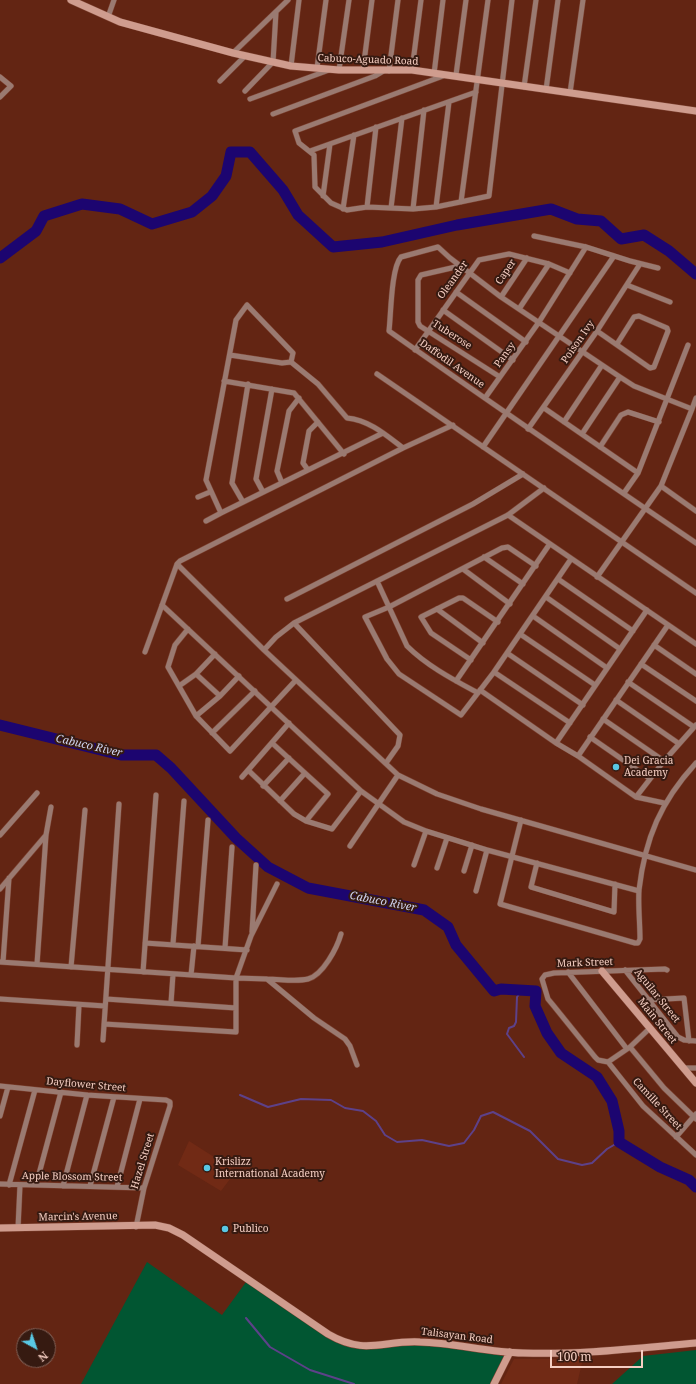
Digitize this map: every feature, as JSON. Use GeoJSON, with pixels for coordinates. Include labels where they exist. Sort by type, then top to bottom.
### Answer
{"type":"FeatureCollection","features":[{"type":"Feature","properties":{"kind":"street","name":"Cabuco-Aguado Road"},"geometry":{"type":"LineString","coordinates":[[71,0],[108,17],[232,53],[290,66],[339,70],[412,70],[443,76],[456,75],[477,80],[696,111]]}},
{"type":"Feature","properties":{"kind":"street"},"geometry":{"type":"LineString","coordinates":[[108,17],[114,0]]}},
{"type":"Feature","properties":{"kind":"street"},"geometry":{"type":"LineString","coordinates":[[232,53],[288,0]]}},
{"type":"Feature","properties":{"kind":"street"},"geometry":{"type":"LineString","coordinates":[[290,66],[299,0]]}},
{"type":"Feature","properties":{"kind":"street"},"geometry":{"type":"LineString","coordinates":[[317,68],[326,0]]}},
{"type":"Feature","properties":{"kind":"street"},"geometry":{"type":"LineString","coordinates":[[339,70],[348,0]]}},
{"type":"Feature","properties":{"kind":"street"},"geometry":{"type":"LineString","coordinates":[[363,70],[372,0]]}},
{"type":"Feature","properties":{"kind":"street"},"geometry":{"type":"LineString","coordinates":[[273,114],[375,76],[387,70],[398,0]]}},
{"type":"Feature","properties":{"kind":"street"},"geometry":{"type":"LineString","coordinates":[[412,70],[420,0]]}},
{"type":"Feature","properties":{"kind":"street"},"geometry":{"type":"LineString","coordinates":[[434,74],[443,0]]}},
{"type":"Feature","properties":{"kind":"street"},"geometry":{"type":"LineString","coordinates":[[456,75],[466,0]]}},
{"type":"Feature","properties":{"kind":"street"},"geometry":{"type":"LineString","coordinates":[[461,202],[488,0]]}},
{"type":"Feature","properties":{"kind":"street"},"geometry":{"type":"LineString","coordinates":[[443,76],[295,131],[297,140],[310,151],[315,158],[313,183],[323,196],[336,206],[343,209],[354,210],[367,207],[413,209],[436,207],[489,196],[501,83],[512,0]]}},
{"type":"Feature","properties":{"kind":"street"},"geometry":{"type":"LineString","coordinates":[[524,87],[536,0]]}},
{"type":"Feature","properties":{"kind":"street"},"geometry":{"type":"LineString","coordinates":[[546,90],[558,0]]}},
{"type":"Feature","properties":{"kind":"street"},"geometry":{"type":"LineString","coordinates":[[570,93],[583,0]]}},
{"type":"Feature","properties":{"kind":"street"},"geometry":{"type":"LineString","coordinates":[[245,91],[273,62],[276,12]]}},
{"type":"Feature","properties":{"kind":"street"},"geometry":{"type":"LineString","coordinates":[[220,81],[245,56]]}},
{"type":"Feature","properties":{"kind":"street"},"geometry":{"type":"LineString","coordinates":[[250,99],[331,69]]}},
{"type":"Feature","properties":{"kind":"street"},"geometry":{"type":"LineString","coordinates":[[0,77],[12,86],[0,97]]}},
{"type":"Feature","properties":{"kind":"street"},"geometry":{"type":"LineString","coordinates":[[310,151],[476,92]]}},
{"type":"Feature","properties":{"kind":"street"},"geometry":{"type":"LineString","coordinates":[[436,207],[449,102]]}},
{"type":"Feature","properties":{"kind":"street"},"geometry":{"type":"LineString","coordinates":[[413,209],[424,110]]}},
{"type":"Feature","properties":{"kind":"street"},"geometry":{"type":"LineString","coordinates":[[391,208],[402,118]]}},
{"type":"Feature","properties":{"kind":"street"},"geometry":{"type":"LineString","coordinates":[[367,207],[376,127]]}},
{"type":"Feature","properties":{"kind":"street"},"geometry":{"type":"LineString","coordinates":[[343,209],[354,135]]}},
{"type":"Feature","properties":{"kind":"street"},"geometry":{"type":"LineString","coordinates":[[323,196],[330,144]]}},
{"type":"Feature","properties":{"kind":"street"},"geometry":{"type":"LineString","coordinates":[[534,236],[586,247],[658,268]]}},
{"type":"Feature","properties":{"kind":"street","name":"Daffodil Avenue"},"geometry":{"type":"LineString","coordinates":[[460,266],[438,247],[405,255],[397,262],[389,331],[528,429],[696,543]]}},
{"type":"Feature","properties":{"kind":"street","name":"Pansy"},"geometry":{"type":"LineString","coordinates":[[485,398],[526,342],[586,247]]}},
{"type":"Feature","properties":{"kind":"street","name":"Oleander"},"geometry":{"type":"LineString","coordinates":[[415,350],[479,260],[509,254],[549,264],[570,273]]}},
{"type":"Feature","properties":{"kind":"street"},"geometry":{"type":"LineString","coordinates":[[483,447],[561,336],[614,256]]}},
{"type":"Feature","properties":{"kind":"street","name":"Caper"},"geometry":{"type":"LineString","coordinates":[[501,297],[527,258]]}},
{"type":"Feature","properties":{"kind":"street"},"geometry":{"type":"LineString","coordinates":[[519,309],[549,264]]}},
{"type":"Feature","properties":{"kind":"street","name":"Poison Ivy"},"geometry":{"type":"LineString","coordinates":[[528,429],[597,331],[640,264]]}},
{"type":"Feature","properties":{"kind":"street"},"geometry":{"type":"LineString","coordinates":[[460,266],[501,297],[634,386],[668,398],[692,409]]}},
{"type":"Feature","properties":{"kind":"street","name":"Tuberose"},"geometry":{"type":"LineString","coordinates":[[460,266],[421,275],[418,280],[418,322],[420,326],[500,377]]}},
{"type":"Feature","properties":{"kind":"street"},"geometry":{"type":"LineString","coordinates":[[627,285],[670,302]]}},
{"type":"Feature","properties":{"kind":"street"},"geometry":{"type":"LineString","coordinates":[[456,292],[526,342]]}},
{"type":"Feature","properties":{"kind":"street"},"geometry":{"type":"LineString","coordinates":[[221,513],[210,492],[206,480],[236,320],[247,305],[293,353],[291,362]]}},
{"type":"Feature","properties":{"kind":"street"},"geometry":{"type":"LineString","coordinates":[[443,310],[512,360]]}},
{"type":"Feature","properties":{"kind":"street"},"geometry":{"type":"LineString","coordinates":[[597,331],[650,368],[654,367],[668,332],[667,328],[639,316],[634,317],[617,344]]}},
{"type":"Feature","properties":{"kind":"street"},"geometry":{"type":"LineString","coordinates":[[624,493],[638,473],[688,346]]}},
{"type":"Feature","properties":{"kind":"street"},"geometry":{"type":"LineString","coordinates":[[230,355],[282,363],[291,362],[318,384],[347,418],[359,419],[383,433],[403,448]]}},
{"type":"Feature","properties":{"kind":"street"},"geometry":{"type":"LineString","coordinates":[[564,422],[602,365]]}},
{"type":"Feature","properties":{"kind":"street"},"geometry":{"type":"LineString","coordinates":[[377,374],[696,593]]}},
{"type":"Feature","properties":{"kind":"street"},"geometry":{"type":"LineString","coordinates":[[582,434],[620,377]]}},
{"type":"Feature","properties":{"kind":"street"},"geometry":{"type":"LineString","coordinates":[[224,381],[248,384],[294,394],[299,398],[344,454]]}},
{"type":"Feature","properties":{"kind":"street"},"geometry":{"type":"LineString","coordinates":[[243,502],[232,483],[248,384]]}},
{"type":"Feature","properties":{"kind":"street"},"geometry":{"type":"LineString","coordinates":[[263,492],[256,479],[272,389]]}},
{"type":"Feature","properties":{"kind":"street"},"geometry":{"type":"LineString","coordinates":[[282,483],[277,471],[289,411],[299,398]]}},
{"type":"Feature","properties":{"kind":"street"},"geometry":{"type":"LineString","coordinates":[[597,577],[661,486],[696,398]]}},
{"type":"Feature","properties":{"kind":"street"},"geometry":{"type":"LineString","coordinates":[[544,408],[638,473]]}},
{"type":"Feature","properties":{"kind":"street"},"geometry":{"type":"LineString","coordinates":[[600,447],[621,415],[628,412],[659,422]]}},
{"type":"Feature","properties":{"kind":"street"},"geometry":{"type":"LineString","coordinates":[[308,470],[303,463],[309,431],[318,422]]}},
{"type":"Feature","properties":{"kind":"street"},"geometry":{"type":"LineString","coordinates":[[144,652],[177,564],[183,559],[403,448],[453,426]]}},
{"type":"Feature","properties":{"kind":"street"},"geometry":{"type":"LineString","coordinates":[[206,521],[308,470],[344,454],[383,433]]}},
{"type":"Feature","properties":{"kind":"street"},"geometry":{"type":"LineString","coordinates":[[287,599],[473,504],[523,474]]}},
{"type":"Feature","properties":{"kind":"street"},"geometry":{"type":"LineString","coordinates":[[661,486],[696,511]]}},
{"type":"Feature","properties":{"kind":"street"},"geometry":{"type":"LineString","coordinates":[[264,650],[276,637],[294,623],[508,515],[544,488]]}},
{"type":"Feature","properties":{"kind":"street"},"geometry":{"type":"LineString","coordinates":[[198,498],[210,492]]}},
{"type":"Feature","properties":{"kind":"street"},"geometry":{"type":"LineString","coordinates":[[508,515],[696,644]]}},
{"type":"Feature","properties":{"kind":"street"},"geometry":{"type":"LineString","coordinates":[[456,681],[550,545]]}},
{"type":"Feature","properties":{"kind":"street"},"geometry":{"type":"LineString","coordinates":[[536,566],[508,547],[502,548],[389,607],[365,617],[387,659],[399,674],[461,715],[494,672],[571,559]]}},
{"type":"Feature","properties":{"kind":"street"},"geometry":{"type":"LineString","coordinates":[[484,557],[523,584]]}},
{"type":"Feature","properties":{"kind":"street"},"geometry":{"type":"LineString","coordinates":[[177,564],[264,650],[398,775],[437,794],[521,820],[696,870]]}},
{"type":"Feature","properties":{"kind":"street"},"geometry":{"type":"LineString","coordinates":[[463,569],[510,604]]}},
{"type":"Feature","properties":{"kind":"street"},"geometry":{"type":"LineString","coordinates":[[558,579],[632,631]]}},
{"type":"Feature","properties":{"kind":"street"},"geometry":{"type":"LineString","coordinates":[[377,581],[407,646],[415,654],[456,681],[479,692],[578,756],[636,797],[664,803]]}},
{"type":"Feature","properties":{"kind":"street"},"geometry":{"type":"LineString","coordinates":[[546,597],[620,649]]}},
{"type":"Feature","properties":{"kind":"street"},"geometry":{"type":"LineString","coordinates":[[471,660],[431,633],[421,616],[459,598],[463,598],[498,622]]}},
{"type":"Feature","properties":{"kind":"street"},"geometry":{"type":"LineString","coordinates":[[162,605],[272,706],[361,791],[378,805],[404,822],[426,831],[487,850],[639,891]]}},
{"type":"Feature","properties":{"kind":"street"},"geometry":{"type":"LineString","coordinates":[[436,609],[483,643]]}},
{"type":"Feature","properties":{"kind":"street"},"geometry":{"type":"LineString","coordinates":[[556,743],[647,610]]}},
{"type":"Feature","properties":{"kind":"street"},"geometry":{"type":"LineString","coordinates":[[533,616],[607,668]]}},
{"type":"Feature","properties":{"kind":"street"},"geometry":{"type":"LineString","coordinates":[[294,623],[400,734],[398,746],[386,764]]}},
{"type":"Feature","properties":{"kind":"street"},"geometry":{"type":"LineString","coordinates":[[578,756],[668,625]]}},
{"type":"Feature","properties":{"kind":"street"},"geometry":{"type":"LineString","coordinates":[[188,629],[175,645],[168,667],[196,716],[230,751],[296,680]]}},
{"type":"Feature","properties":{"kind":"street"},"geometry":{"type":"LineString","coordinates":[[520,634],[595,685]]}},
{"type":"Feature","properties":{"kind":"street"},"geometry":{"type":"LineString","coordinates":[[654,645],[696,674]]}},
{"type":"Feature","properties":{"kind":"street"},"geometry":{"type":"LineString","coordinates":[[507,653],[583,705]]}},
{"type":"Feature","properties":{"kind":"street"},"geometry":{"type":"LineString","coordinates":[[179,686],[196,674],[215,654]]}},
{"type":"Feature","properties":{"kind":"street"},"geometry":{"type":"LineString","coordinates":[[641,664],[696,701]]}},
{"type":"Feature","properties":{"kind":"street"},"geometry":{"type":"LineString","coordinates":[[494,672],[570,723]]}},
{"type":"Feature","properties":{"kind":"street"},"geometry":{"type":"LineString","coordinates":[[196,674],[220,696]]}},
{"type":"Feature","properties":{"kind":"street"},"geometry":{"type":"LineString","coordinates":[[196,716],[220,696],[239,676]]}},
{"type":"Feature","properties":{"kind":"street"},"geometry":{"type":"LineString","coordinates":[[628,682],[695,726],[649,778],[636,797]]}},
{"type":"Feature","properties":{"kind":"street"},"geometry":{"type":"LineString","coordinates":[[212,733],[255,691]]}},
{"type":"Feature","properties":{"kind":"street"},"geometry":{"type":"LineString","coordinates":[[616,700],[678,744]]}},
{"type":"Feature","properties":{"kind":"street"},"geometry":{"type":"LineString","coordinates":[[603,719],[664,761]]}},
{"type":"Feature","properties":{"kind":"street"},"geometry":{"type":"LineString","coordinates":[[242,777],[290,723]]}},
{"type":"Feature","properties":{"kind":"street"},"geometry":{"type":"LineString","coordinates":[[590,737],[649,778]]}},
{"type":"Feature","properties":{"kind":"street"},"geometry":{"type":"LineString","coordinates":[[272,743],[328,794],[306,822]]}},
{"type":"Feature","properties":{"kind":"street"},"geometry":{"type":"LineString","coordinates":[[263,786],[289,758]]}},
{"type":"Feature","properties":{"kind":"street"},"geometry":{"type":"LineString","coordinates":[[521,820],[500,901],[501,906],[635,943],[640,939],[639,891],[649,842],[664,803],[679,781],[696,763]]}},
{"type":"Feature","properties":{"kind":"street"},"geometry":{"type":"LineString","coordinates":[[248,770],[263,786],[306,822],[332,829],[361,791]]}},
{"type":"Feature","properties":{"kind":"street"},"geometry":{"type":"LineString","coordinates":[[280,801],[305,773]]}},
{"type":"Feature","properties":{"kind":"street"},"geometry":{"type":"LineString","coordinates":[[350,846],[398,775]]}},
{"type":"Feature","properties":{"kind":"street"},"geometry":{"type":"LineString","coordinates":[[0,835],[37,793]]}},
{"type":"Feature","properties":{"kind":"street"},"geometry":{"type":"LineString","coordinates":[[143,972],[156,795]]}},
{"type":"Feature","properties":{"kind":"street"},"geometry":{"type":"LineString","coordinates":[[173,944],[184,801]]}},
{"type":"Feature","properties":{"kind":"street"},"geometry":{"type":"LineString","coordinates":[[102,1040],[109,969],[119,804]]}},
{"type":"Feature","properties":{"kind":"street"},"geometry":{"type":"LineString","coordinates":[[37,964],[46,835],[51,807]]}},
{"type":"Feature","properties":{"kind":"street"},"geometry":{"type":"LineString","coordinates":[[71,967],[85,810]]}},
{"type":"Feature","properties":{"kind":"street"},"geometry":{"type":"LineString","coordinates":[[191,975],[196,946],[208,820]]}},
{"type":"Feature","properties":{"kind":"street"},"geometry":{"type":"LineString","coordinates":[[414,866],[426,831]]}},
{"type":"Feature","properties":{"kind":"street"},"geometry":{"type":"LineString","coordinates":[[0,889],[46,835]]}},
{"type":"Feature","properties":{"kind":"street"},"geometry":{"type":"LineString","coordinates":[[437,868],[447,838]]}},
{"type":"Feature","properties":{"kind":"street"},"geometry":{"type":"LineString","coordinates":[[464,871],[472,845]]}},
{"type":"Feature","properties":{"kind":"street"},"geometry":{"type":"LineString","coordinates":[[225,948],[232,847]]}},
{"type":"Feature","properties":{"kind":"street"},"geometry":{"type":"LineString","coordinates":[[476,891],[487,850]]}},
{"type":"Feature","properties":{"kind":"street"},"geometry":{"type":"LineString","coordinates":[[537,863],[531,887],[614,912],[615,884]]}},
{"type":"Feature","properties":{"kind":"street"},"geometry":{"type":"LineString","coordinates":[[252,936],[256,865]]}},
{"type":"Feature","properties":{"kind":"street"},"geometry":{"type":"LineString","coordinates":[[9,878],[1,962],[236,978],[309,979],[333,955],[338,946],[340,934]]}},
{"type":"Feature","properties":{"kind":"street"},"geometry":{"type":"LineString","coordinates":[[104,1024],[236,1032],[236,978],[252,936],[277,884]]}},
{"type":"Feature","properties":{"kind":"street"},"geometry":{"type":"LineString","coordinates":[[145,942],[247,950]]}},
{"type":"Feature","properties":{"kind":"street","name":"Aguilar Street"},"geometry":{"type":"LineString","coordinates":[[625,970],[678,1037],[689,1041]]}},
{"type":"Feature","properties":{"kind":"street","name":"Mark Street"},"geometry":{"type":"LineString","coordinates":[[608,1062],[598,1060],[595,1057],[548,999],[542,979],[545,975],[568,972],[667,970]]}},
{"type":"Feature","properties":{"kind":"street","name":"Main Street"},"geometry":{"type":"LineString","coordinates":[[602,971],[696,1084]]}},
{"type":"Feature","properties":{"kind":"street"},"geometry":{"type":"LineString","coordinates":[[568,972],[628,1048],[664,1088],[695,1117],[676,1137]]}},
{"type":"Feature","properties":{"kind":"street"},"geometry":{"type":"LineString","coordinates":[[171,1003],[173,974]]}},
{"type":"Feature","properties":{"kind":"street"},"geometry":{"type":"LineString","coordinates":[[267,979],[314,1018],[345,1039],[350,1046],[357,1065]]}},
{"type":"Feature","properties":{"kind":"street"},"geometry":{"type":"LineString","coordinates":[[648,1000],[684,998],[689,1041],[696,1041]]}},
{"type":"Feature","properties":{"kind":"street"},"geometry":{"type":"LineString","coordinates":[[0,999],[105,1006]]}},
{"type":"Feature","properties":{"kind":"street"},"geometry":{"type":"LineString","coordinates":[[106,999],[236,1008]]}},
{"type":"Feature","properties":{"kind":"street"},"geometry":{"type":"LineString","coordinates":[[77,1045],[79,1005]]}},
{"type":"Feature","properties":{"kind":"street"},"geometry":{"type":"LineString","coordinates":[[608,1062],[628,1048],[650,1028]]}},
{"type":"Feature","properties":{"kind":"street","name":"Camille Street"},"geometry":{"type":"LineString","coordinates":[[608,1062],[644,1106],[696,1155]]}},
{"type":"Feature","properties":{"kind":"street"},"geometry":{"type":"LineString","coordinates":[[682,1068],[696,1068]]}},
{"type":"Feature","properties":{"kind":"street","name":"Dayflower Street"},"geometry":{"type":"LineString","coordinates":[[0,1086],[87,1095],[166,1100],[170,1102]]}},
{"type":"Feature","properties":{"kind":"street"},"geometry":{"type":"LineString","coordinates":[[0,1116],[8,1087]]}},
{"type":"Feature","properties":{"kind":"street"},"geometry":{"type":"LineString","coordinates":[[9,1185],[35,1090]]}},
{"type":"Feature","properties":{"kind":"street"},"geometry":{"type":"LineString","coordinates":[[36,1185],[60,1092]]}},
{"type":"Feature","properties":{"kind":"street"},"geometry":{"type":"LineString","coordinates":[[63,1186],[87,1095]]}},
{"type":"Feature","properties":{"kind":"street"},"geometry":{"type":"LineString","coordinates":[[90,1186],[114,1097]]}},
{"type":"Feature","properties":{"kind":"street"},"geometry":{"type":"LineString","coordinates":[[117,1187],[140,1099]]}},
{"type":"Feature","properties":{"kind":"street","name":"Hazel Street"},"geometry":{"type":"LineString","coordinates":[[136,1227],[144,1188],[170,1102]]}},
{"type":"Feature","properties":{"kind":"street","name":"Apple Blossom Street"},"geometry":{"type":"LineString","coordinates":[[0,1184],[144,1188]]}},
{"type":"Feature","properties":{"kind":"street"},"geometry":{"type":"LineString","coordinates":[[18,1228],[20,1185]]}},
{"type":"Feature","properties":{"kind":"street","name":"Marcin's Avenue"},"geometry":{"type":"LineString","coordinates":[[0,1228],[136,1227],[155,1225]]}},
{"type":"Feature","properties":{"kind":"street","name":"Talisayan Road"},"geometry":{"type":"LineString","coordinates":[[155,1225],[168,1228],[183,1235],[328,1334],[346,1343],[366,1347],[402,1342],[429,1342],[510,1352],[577,1353],[696,1343]]}},
{"type":"Feature","properties":{"kind":"street"},"geometry":{"type":"LineString","coordinates":[[494,1384],[510,1352]]}},
{"type":"Feature","properties":{"kind":"shaded area","name":"Krislizz International Academy"},"geometry":{"type":"Polygon","coordinates":[[[189,1141],[236,1171],[221,1191],[178,1165],[189,1141]]]}},
{"type":"Feature","properties":{"kind":"shaded area"},"geometry":{"type":"Polygon","coordinates":[[[514,1359],[583,1359],[577,1384],[501,1384],[514,1359]]]}},
{"type":"Feature","properties":{"kind":"green space"},"geometry":{"type":"Polygon","coordinates":[[[147,1262],[222,1315],[246,1282],[339,1343],[352,1347],[374,1349],[427,1344],[504,1356],[490,1384],[81,1384],[147,1262]]]}},
{"type":"Feature","properties":{"kind":"green space"},"geometry":{"type":"Polygon","coordinates":[[[696,1350],[696,1384],[612,1384],[643,1356],[696,1350]]]}},
{"type":"Feature","properties":{"kind":"waterway"},"geometry":{"type":"LineString","coordinates":[[0,258],[36,231],[44,216],[82,204],[120,209],[152,224],[192,212],[212,196],[226,176],[231,152],[250,152],[283,190],[298,215],[333,247],[382,242],[457,225],[551,209],[577,219],[601,221],[621,239],[644,235],[669,251],[696,274]]}},
{"type":"Feature","properties":{"kind":"waterway","name":"Cabuco River"},"geometry":{"type":"LineString","coordinates":[[0,725],[121,755],[156,755],[171,768],[236,838],[268,867],[308,888],[424,910],[448,927],[456,945],[494,991],[501,989],[536,991],[535,1006],[547,1033],[561,1053],[597,1077],[612,1101],[619,1131],[619,1142],[660,1167],[689,1180],[696,1187]]}},
{"type":"Feature","properties":{"kind":"waterway"},"geometry":{"type":"LineString","coordinates":[[524,1057],[507,1034],[509,1028],[514,1026],[516,1022],[517,997],[520,993],[530,991]]}},
{"type":"Feature","properties":{"kind":"waterway"},"geometry":{"type":"LineString","coordinates":[[240,1095],[268,1107],[301,1099],[331,1100],[345,1108],[363,1111],[376,1121],[385,1135],[397,1142],[422,1140],[449,1146],[464,1143],[474,1130],[481,1116],[493,1112],[530,1131],[558,1159],[582,1165],[592,1163],[607,1149],[619,1142]]}},
{"type":"Feature","properties":{"kind":"waterway"},"geometry":{"type":"LineString","coordinates":[[246,1318],[270,1347],[310,1370],[354,1384]]}},
{"type":"Feature","properties":{"kind":"place","name":"Dei Gracia Academy"},"geometry":{"type":"Point","coordinates":[616,767]}},
{"type":"Feature","properties":{"kind":"place","name":"Krislizz International Academy"},"geometry":{"type":"Point","coordinates":[207,1168]}},
{"type":"Feature","properties":{"kind":"place","name":"Publico"},"geometry":{"type":"Point","coordinates":[225,1229]}}]}
